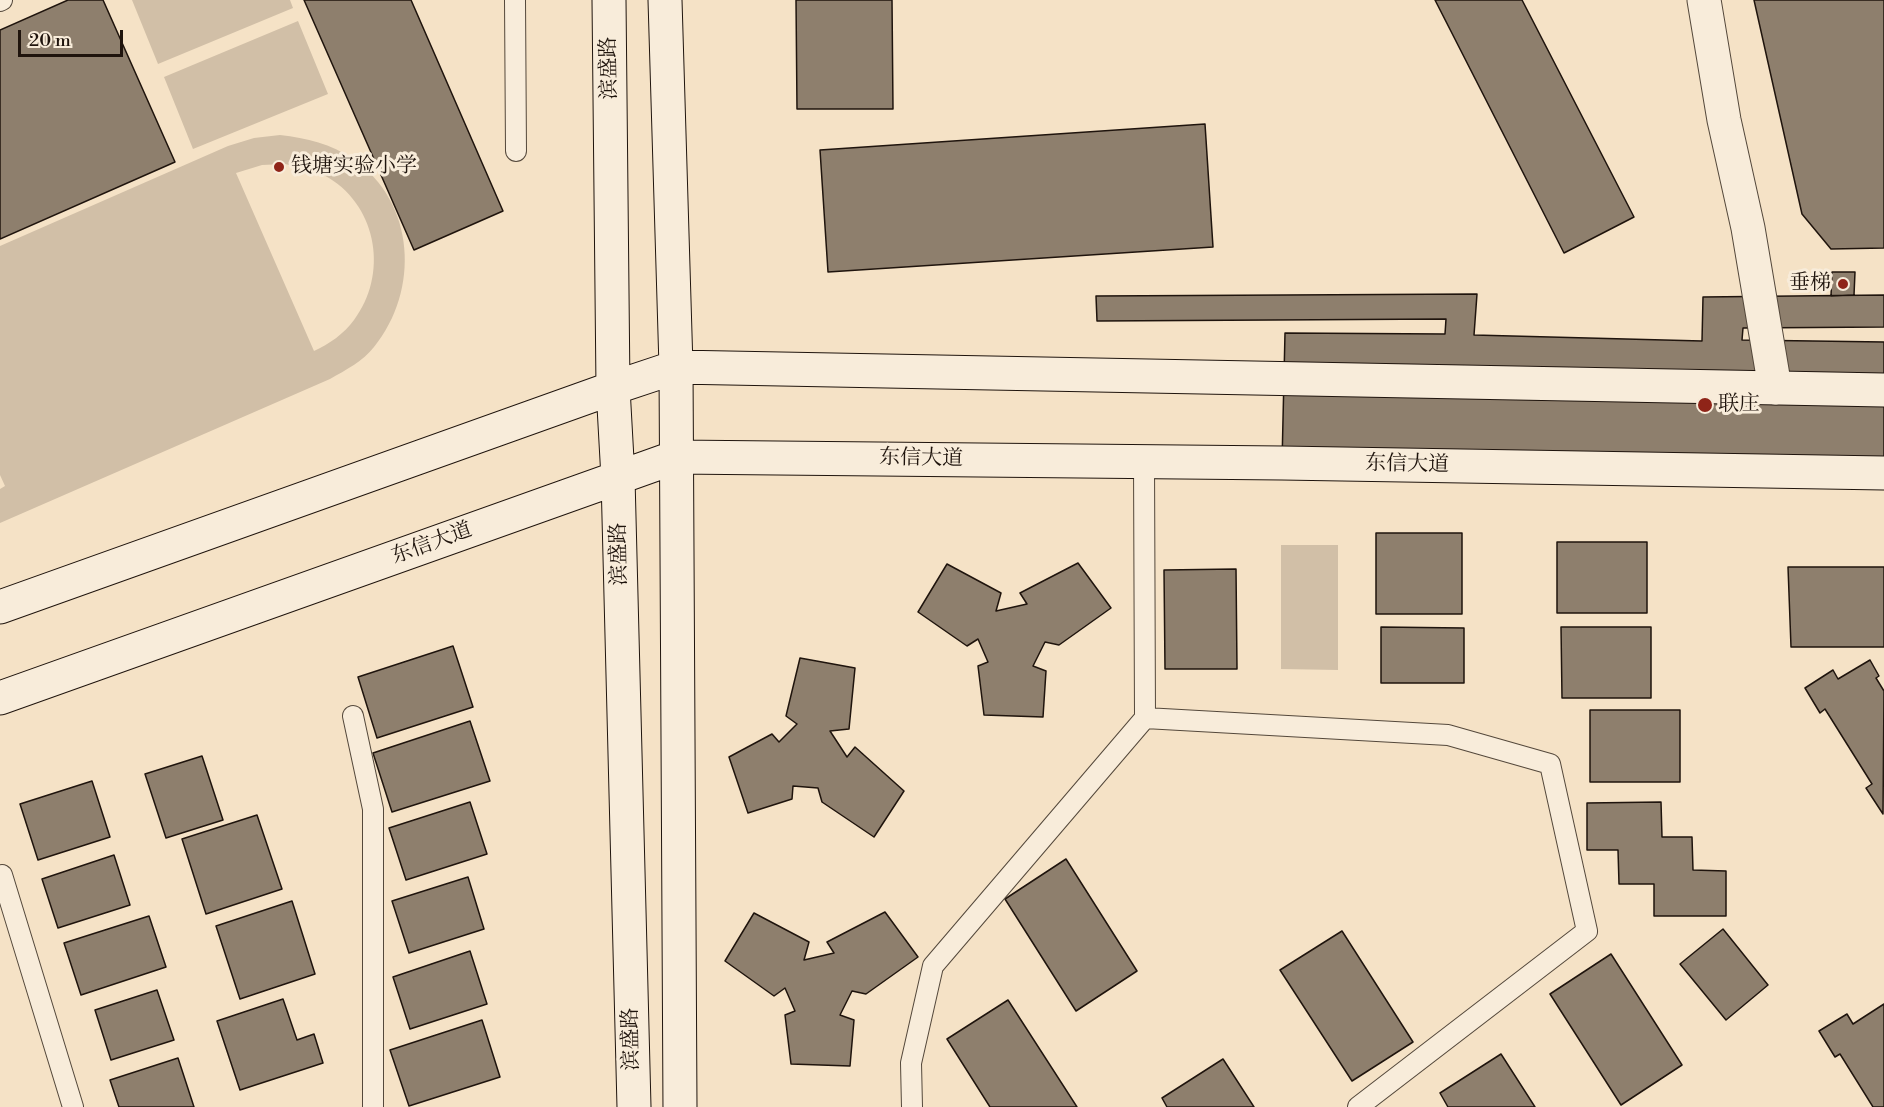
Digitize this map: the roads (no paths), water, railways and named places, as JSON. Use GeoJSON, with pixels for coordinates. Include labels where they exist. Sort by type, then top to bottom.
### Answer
{"type":"FeatureCollection","features":[{"type":"Feature","properties":{"kind":"main road","name":"滨盛路"},"geometry":{"type":"LineString","coordinates":[[609,0],[613,388],[618,478],[634,1107]]}},
{"type":"Feature","properties":{"kind":"main road"},"geometry":{"type":"LineString","coordinates":[[665,0],[676,367],[680,1107]]}},
{"type":"Feature","properties":{"kind":"main road"},"geometry":{"type":"LineString","coordinates":[[1704,0],[1724,120],[1748,228],[1775,388]]}},
{"type":"Feature","properties":{"kind":"main road"},"geometry":{"type":"LineString","coordinates":[[0,607],[676,367],[1884,390]]}},
{"type":"Feature","properties":{"kind":"main road","name":"东信大道"},"geometry":{"type":"LineString","coordinates":[[0,698],[676,457],[1144,461],[1884,473]]}},
{"type":"Feature","properties":{"kind":"lane"},"geometry":{"type":"LineString","coordinates":[[515,0],[516,151]]}},
{"type":"Feature","properties":{"kind":"lane"},"geometry":{"type":"LineString","coordinates":[[912,1107],[911,1063],[933,966],[1145,718],[1144,461]]}},
{"type":"Feature","properties":{"kind":"lane"},"geometry":{"type":"LineString","coordinates":[[353,717],[373,809],[373,1107]]}},
{"type":"Feature","properties":{"kind":"lane"},"geometry":{"type":"LineString","coordinates":[[1145,718],[1448,735],[1551,764],[1587,931],[1358,1107]]}},
{"type":"Feature","properties":{"kind":"lane"},"geometry":{"type":"LineString","coordinates":[[2,875],[73,1107]]}},
{"type":"Feature","properties":{"kind":"place","name":"钱塘实验小学"},"geometry":{"type":"Point","coordinates":[279,167]}},
{"type":"Feature","properties":{"kind":"place","name":"垂梯"},"geometry":{"type":"Point","coordinates":[1843,284]}},
{"type":"Feature","properties":{"kind":"place","name":"联庄"},"geometry":{"type":"Point","coordinates":[1705,405]}}]}
